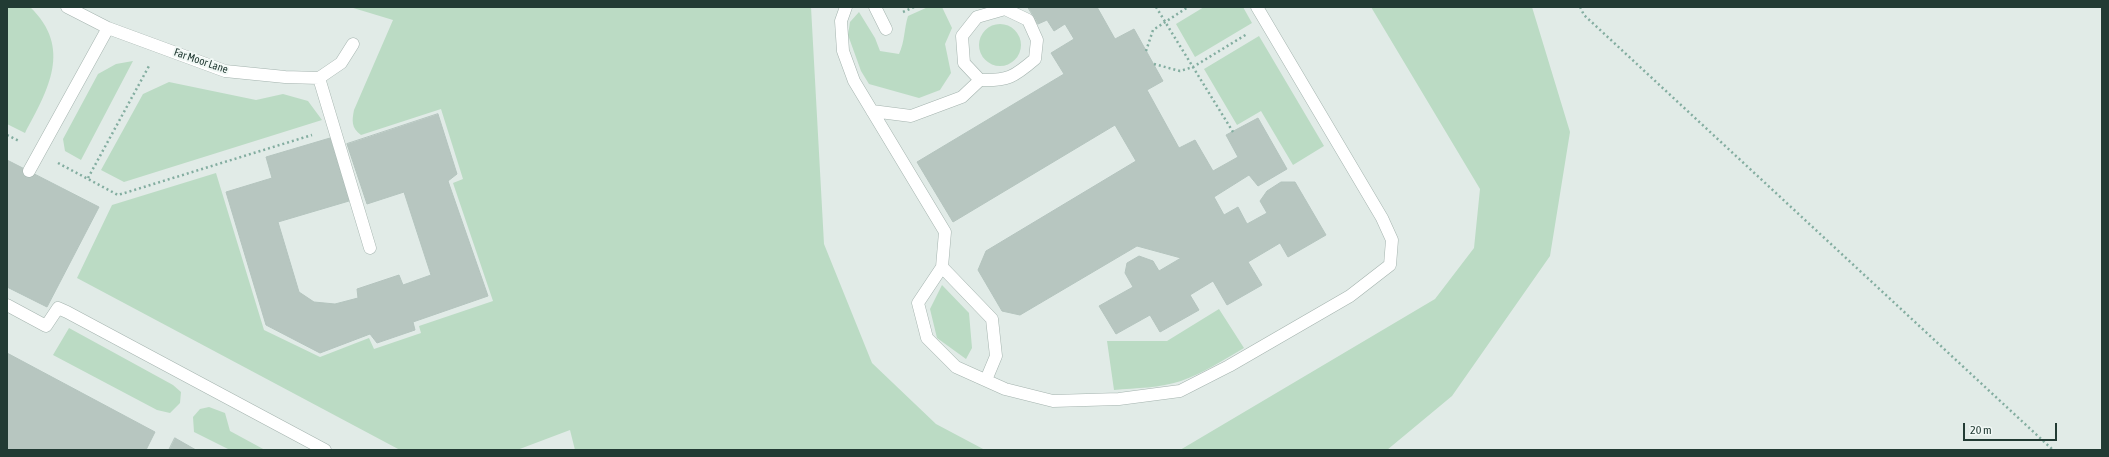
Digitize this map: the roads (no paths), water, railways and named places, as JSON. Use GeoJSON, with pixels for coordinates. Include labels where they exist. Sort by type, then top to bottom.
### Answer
{"type":"FeatureCollection","features":[{"type":"Feature","properties":{"kind":"lane","name":"Far Moor Lane"},"geometry":{"type":"LineString","coordinates":[[67,7],[108,28],[225,71],[285,77],[319,78]]}},
{"type":"Feature","properties":{"kind":"lane"},"geometry":{"type":"LineString","coordinates":[[846,7],[841,21],[843,51],[854,81],[945,232],[942,268],[918,303],[927,338],[956,367],[1005,389],[1053,401],[1119,399],[1180,391],[1229,366],[1350,296],[1390,265],[1392,240],[1382,218],[1257,7]]}},
{"type":"Feature","properties":{"kind":"lane"},"geometry":{"type":"LineString","coordinates":[[875,7],[886,29]]}},
{"type":"Feature","properties":{"kind":"lane"},"geometry":{"type":"LineString","coordinates":[[872,111],[911,116],[962,97],[980,80],[1000,81],[1018,74],[1035,59],[1037,40],[1028,20],[1006,9],[977,17],[962,36],[964,63],[980,80]]}},
{"type":"Feature","properties":{"kind":"lane"},"geometry":{"type":"LineString","coordinates":[[28,171],[108,28]]}},
{"type":"Feature","properties":{"kind":"lane"},"geometry":{"type":"LineString","coordinates":[[353,44],[341,63],[319,78],[370,248]]}},
{"type":"Feature","properties":{"kind":"lane"},"geometry":{"type":"LineString","coordinates":[[942,268],[992,319],[996,356],[986,380]]}},
{"type":"Feature","properties":{"kind":"lane"},"geometry":{"type":"LineString","coordinates":[[7,305],[46,326],[58,308],[67,312],[325,450]]}}]}
